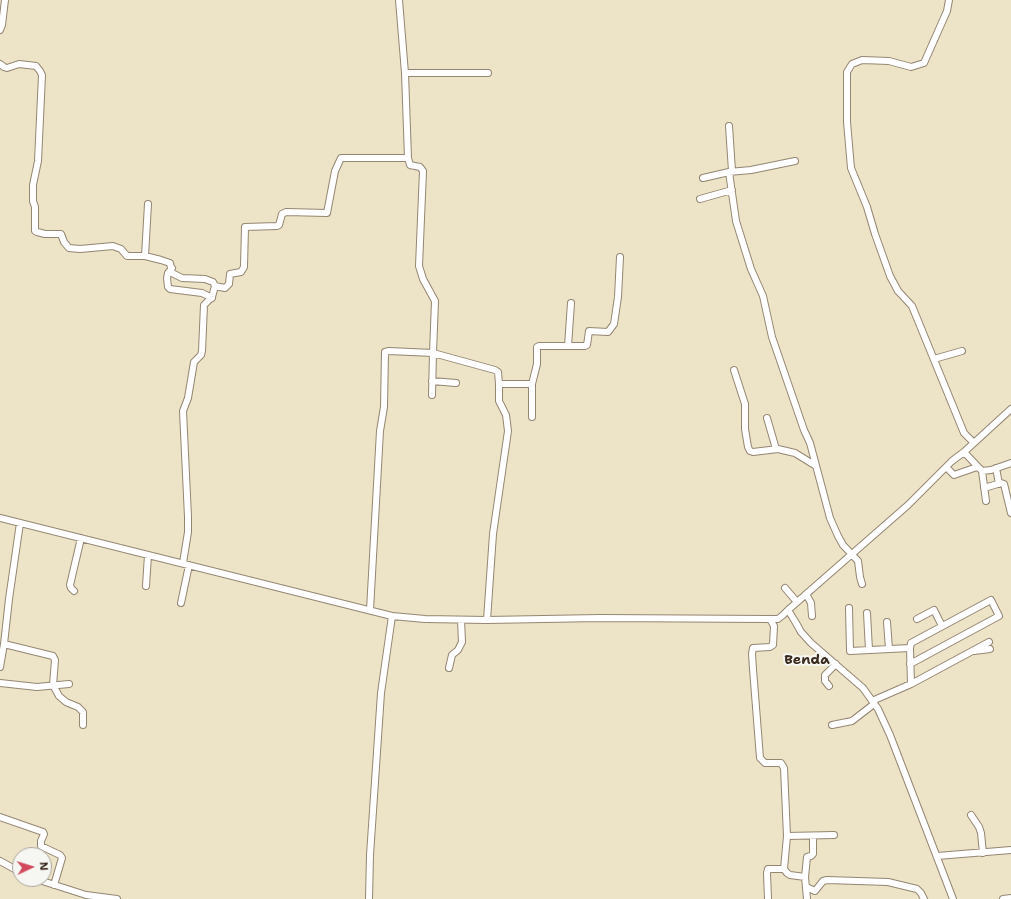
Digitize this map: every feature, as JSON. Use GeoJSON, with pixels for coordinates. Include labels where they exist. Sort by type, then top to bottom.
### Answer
{"type":"FeatureCollection","features":[{"type":"Feature","properties":{"kind":"street"},"geometry":{"type":"LineString","coordinates":[[0,30],[5,0]]}},
{"type":"Feature","properties":{"kind":"street"},"geometry":{"type":"LineString","coordinates":[[399,0],[406,73],[408,158],[410,165],[420,167],[423,171],[419,266],[423,279],[435,302],[432,395]]}},
{"type":"Feature","properties":{"kind":"street"},"geometry":{"type":"LineString","coordinates":[[949,0],[947,11],[924,64],[912,67],[889,61],[862,60],[852,64],[847,72],[847,122],[851,168],[867,207],[890,276],[898,291],[912,306],[964,432],[973,442]]}},
{"type":"Feature","properties":{"kind":"street"},"geometry":{"type":"LineString","coordinates":[[0,64],[7,68],[19,64],[36,66],[42,75],[38,161],[33,185],[35,231],[46,234],[61,234],[64,242],[69,248],[80,249],[113,246],[121,249],[128,256],[145,256],[168,262],[172,268],[172,273],[182,278],[205,279],[213,282],[215,286],[225,288],[229,284],[230,274],[241,272],[243,270],[244,230],[246,226],[277,226],[279,225],[282,214],[286,212],[326,214],[335,171],[341,158],[408,158]]}},
{"type":"Feature","properties":{"kind":"street"},"geometry":{"type":"LineString","coordinates":[[406,73],[488,73]]}},
{"type":"Feature","properties":{"kind":"street"},"geometry":{"type":"LineString","coordinates":[[729,126],[730,172],[736,221],[752,269],[763,296],[772,337],[804,430],[810,443],[822,491],[833,524],[843,545],[853,554],[858,562],[862,584]]}},
{"type":"Feature","properties":{"kind":"street"},"geometry":{"type":"LineString","coordinates":[[703,178],[730,172],[751,170],[795,160]]}},
{"type":"Feature","properties":{"kind":"street"},"geometry":{"type":"LineString","coordinates":[[700,200],[732,190]]}},
{"type":"Feature","properties":{"kind":"street"},"geometry":{"type":"LineString","coordinates":[[145,256],[148,204]]}},
{"type":"Feature","properties":{"kind":"street"},"geometry":{"type":"LineString","coordinates":[[532,416],[532,384],[537,364],[537,347],[541,345],[585,346],[589,331],[607,332],[614,324],[618,297],[620,257]]}},
{"type":"Feature","properties":{"kind":"street"},"geometry":{"type":"LineString","coordinates":[[172,268],[168,272],[167,278],[168,287],[170,289],[202,293],[212,298]]}},
{"type":"Feature","properties":{"kind":"street"},"geometry":{"type":"LineString","coordinates":[[181,603],[188,532],[183,411],[188,398],[194,362],[202,351],[204,305],[212,298],[215,286]]}},
{"type":"Feature","properties":{"kind":"street"},"geometry":{"type":"LineString","coordinates":[[568,346],[571,304]]}},
{"type":"Feature","properties":{"kind":"street"},"geometry":{"type":"LineString","coordinates":[[934,359],[962,351]]}},
{"type":"Feature","properties":{"kind":"street"},"geometry":{"type":"LineString","coordinates":[[370,610],[380,432],[384,407],[385,352],[433,353],[498,372],[499,401],[506,415],[508,431],[493,534],[487,620]]}},
{"type":"Feature","properties":{"kind":"street"},"geometry":{"type":"LineString","coordinates":[[734,370],[745,404],[745,429],[750,451],[753,452],[776,449],[795,453],[816,466]]}},
{"type":"Feature","properties":{"kind":"street"},"geometry":{"type":"LineString","coordinates":[[432,382],[456,383]]}},
{"type":"Feature","properties":{"kind":"street"},"geometry":{"type":"LineString","coordinates":[[499,384],[532,384]]}},
{"type":"Feature","properties":{"kind":"street"},"geometry":{"type":"LineString","coordinates":[[0,518],[392,616],[461,620],[600,618],[778,619],[908,505],[946,467],[1011,409]]}},
{"type":"Feature","properties":{"kind":"street"},"geometry":{"type":"LineString","coordinates":[[767,418],[776,449]]}},
{"type":"Feature","properties":{"kind":"street"},"geometry":{"type":"LineString","coordinates":[[964,452],[979,469],[986,501]]}},
{"type":"Feature","properties":{"kind":"street"},"geometry":{"type":"LineString","coordinates":[[946,467],[954,475],[979,469],[996,468],[1011,463]]}},
{"type":"Feature","properties":{"kind":"street"},"geometry":{"type":"LineString","coordinates":[[996,468],[999,484]]}},
{"type":"Feature","properties":{"kind":"street"},"geometry":{"type":"LineString","coordinates":[[984,488],[1003,483],[1011,513]]}},
{"type":"Feature","properties":{"kind":"street"},"geometry":{"type":"LineString","coordinates":[[0,667],[20,523]]}},
{"type":"Feature","properties":{"kind":"street"},"geometry":{"type":"LineString","coordinates":[[74,591],[70,585],[81,538]]}},
{"type":"Feature","properties":{"kind":"street"},"geometry":{"type":"LineString","coordinates":[[146,586],[148,555]]}},
{"type":"Feature","properties":{"kind":"street"},"geometry":{"type":"LineString","coordinates":[[785,588],[797,602]]}},
{"type":"Feature","properties":{"kind":"street"},"geometry":{"type":"LineString","coordinates":[[806,594],[811,604],[812,616]]}},
{"type":"Feature","properties":{"kind":"street"},"geometry":{"type":"LineString","coordinates":[[910,664],[999,616],[992,600],[911,643],[910,648],[910,664],[911,684]]}},
{"type":"Feature","properties":{"kind":"street"},"geometry":{"type":"LineString","coordinates":[[849,608],[850,651],[910,648]]}},
{"type":"Feature","properties":{"kind":"street"},"geometry":{"type":"LineString","coordinates":[[788,610],[801,632],[811,643],[863,688],[873,703],[890,735],[952,899]]}},
{"type":"Feature","properties":{"kind":"street"},"geometry":{"type":"LineString","coordinates":[[917,619],[934,610],[942,626]]}},
{"type":"Feature","properties":{"kind":"street"},"geometry":{"type":"LineString","coordinates":[[867,613],[869,650]]}},
{"type":"Feature","properties":{"kind":"street"},"geometry":{"type":"LineString","coordinates":[[370,899],[370,843],[381,693],[392,616]]}},
{"type":"Feature","properties":{"kind":"street"},"geometry":{"type":"LineString","coordinates":[[770,619],[774,626],[774,645],[770,647],[755,648],[752,651],[759,756],[765,763],[783,764],[787,836],[784,869],[790,875],[805,877]]}},
{"type":"Feature","properties":{"kind":"street"},"geometry":{"type":"LineString","coordinates":[[449,668],[452,655],[458,650],[462,642],[461,620]]}},
{"type":"Feature","properties":{"kind":"street"},"geometry":{"type":"LineString","coordinates":[[887,622],[889,649]]}},
{"type":"Feature","properties":{"kind":"street"},"geometry":{"type":"LineString","coordinates":[[832,724],[852,721],[873,703],[989,642]]}},
{"type":"Feature","properties":{"kind":"street"},"geometry":{"type":"LineString","coordinates":[[4,644],[53,656],[55,660],[53,686],[58,696],[84,712],[83,725]]}},
{"type":"Feature","properties":{"kind":"street"},"geometry":{"type":"LineString","coordinates":[[971,652],[990,649]]}},
{"type":"Feature","properties":{"kind":"street"},"geometry":{"type":"LineString","coordinates":[[829,686],[825,681],[825,675],[836,664]]}},
{"type":"Feature","properties":{"kind":"street"},"geometry":{"type":"LineString","coordinates":[[0,683],[37,687],[69,684]]}},
{"type":"Feature","properties":{"kind":"street"},"geometry":{"type":"LineString","coordinates":[[971,815],[981,833],[983,853]]}},
{"type":"Feature","properties":{"kind":"street"},"geometry":{"type":"LineString","coordinates":[[0,817],[43,832],[44,834],[41,841],[41,846],[60,855],[62,858],[54,885],[86,895],[117,899]]}},
{"type":"Feature","properties":{"kind":"street"},"geometry":{"type":"LineString","coordinates":[[787,836],[834,836]]}},
{"type":"Feature","properties":{"kind":"street"},"geometry":{"type":"LineString","coordinates":[[807,899],[805,877],[807,857],[813,854],[813,836]]}},
{"type":"Feature","properties":{"kind":"street"},"geometry":{"type":"LineString","coordinates":[[937,856],[1011,850]]}},
{"type":"Feature","properties":{"kind":"street"},"geometry":{"type":"LineString","coordinates":[[0,861],[12,868]]}},
{"type":"Feature","properties":{"kind":"street"},"geometry":{"type":"LineString","coordinates":[[768,899],[767,870],[784,869]]}},
{"type":"Feature","properties":{"kind":"street"},"geometry":{"type":"LineString","coordinates":[[806,887],[815,891],[823,881],[827,880],[888,882],[917,889],[924,899]]}},
{"type":"Feature","properties":{"kind":"street"},"geometry":{"type":"LineString","coordinates":[[1003,899],[1011,898]]}},
{"type":"Feature","properties":{"kind":"district","name":"Benda"},"geometry":{"type":"Point","coordinates":[807,660]}}]}
